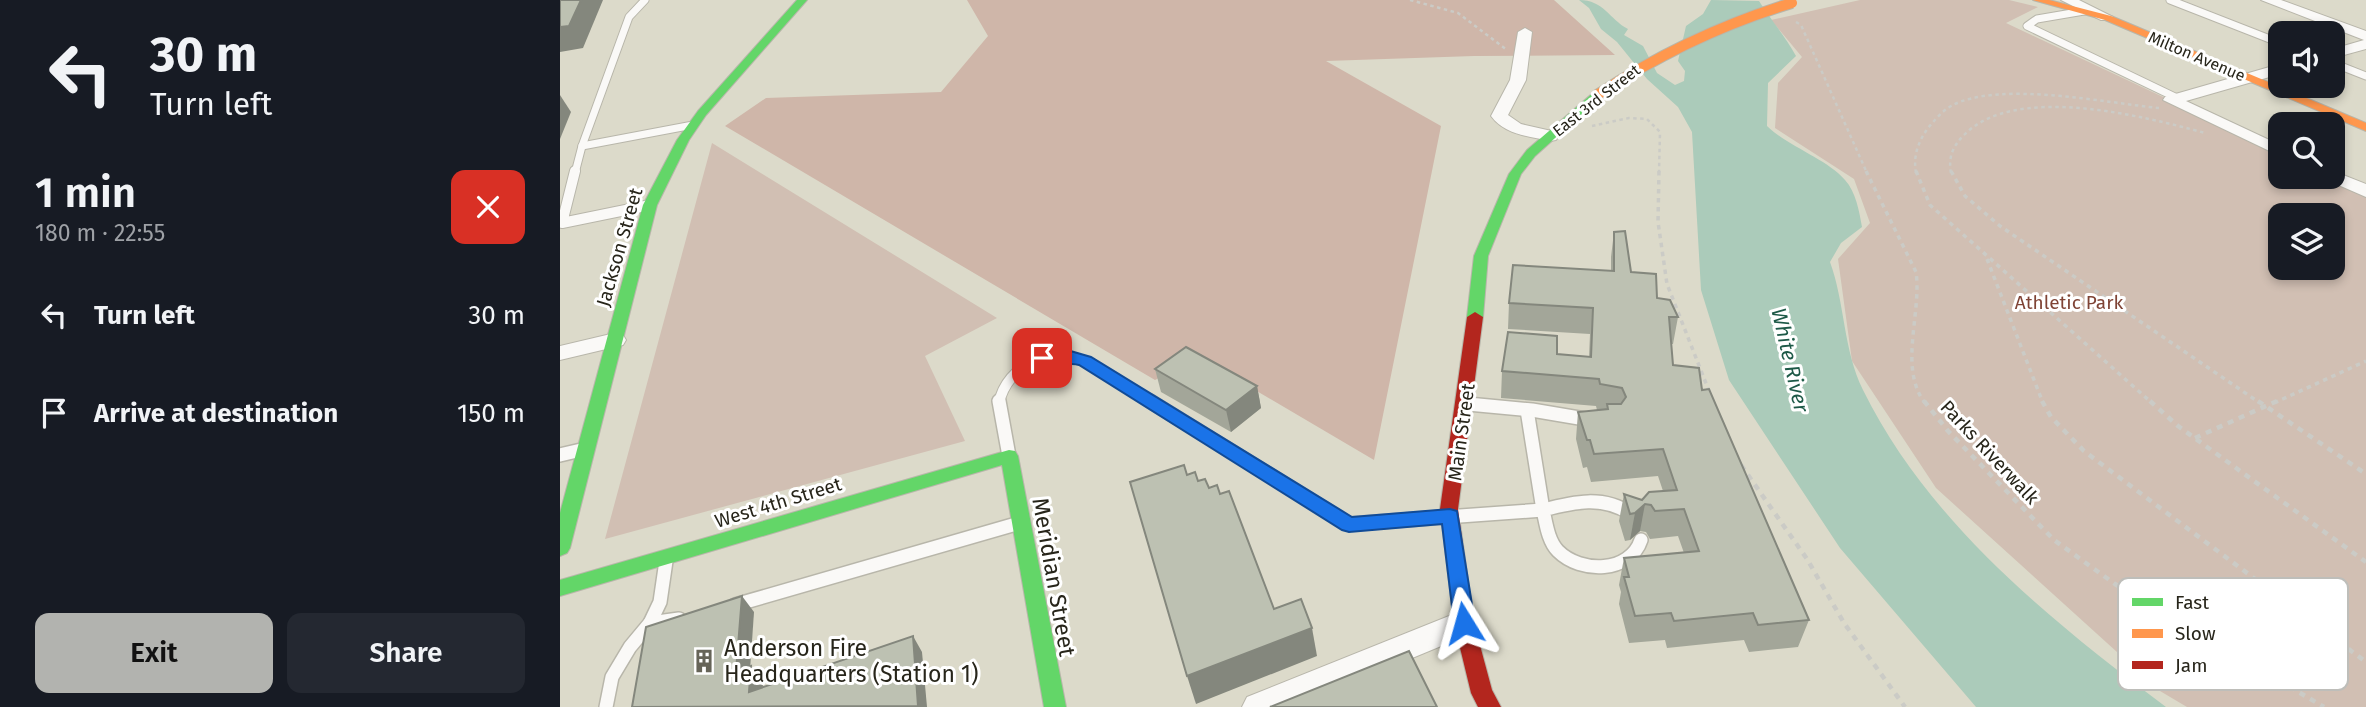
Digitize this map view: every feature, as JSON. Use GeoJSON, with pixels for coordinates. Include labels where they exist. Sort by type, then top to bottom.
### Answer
{"type":"FeatureCollection","features":[{"type":"Feature","properties":{"kind":"main road","name":"Jackson Street"},"geometry":{"type":"LineString","coordinates":[[560,548],[650,205],[660,182],[694,125],[714,99],[802,0]]}},
{"type":"Feature","properties":{"kind":"main road"},"geometry":{"type":"LineString","coordinates":[[2038,0],[2108,18]]}},
{"type":"Feature","properties":{"kind":"main road","name":"East 3rd Street"},"geometry":{"type":"LineString","coordinates":[[1524,162],[1597,95],[1638,66],[1687,39],[1741,17],[1795,7]]}},
{"type":"Feature","properties":{"kind":"main road","name":"Milton Avenue"},"geometry":{"type":"LineString","coordinates":[[2108,18],[2366,127]]}},
{"type":"Feature","properties":{"kind":"main road","name":"Main Street"},"geometry":{"type":"LineString","coordinates":[[1490,707],[1482,692],[1464,623],[1450,516],[1481,256],[1502,200],[1524,162]]}},
{"type":"Feature","properties":{"kind":"main road","name":"Meridian Street"},"geometry":{"type":"LineString","coordinates":[[1009,456],[1055,707]]}},
{"type":"Feature","properties":{"kind":"main road","name":"West 4th Street"},"geometry":{"type":"LineString","coordinates":[[560,588],[1009,456]]}},
{"type":"Feature","properties":{"kind":"street","name":"Milton Avenue"},"geometry":{"type":"LineString","coordinates":[[2068,0],[2108,18]]}},
{"type":"Feature","properties":{"kind":"street"},"geometry":{"type":"LineString","coordinates":[[2268,0],[2366,36]]}},
{"type":"Feature","properties":{"kind":"street"},"geometry":{"type":"LineString","coordinates":[[1525,32],[1518,80],[1499,116],[1503,122],[1517,129],[1550,136]]}},
{"type":"Feature","properties":{"kind":"street"},"geometry":{"type":"LineString","coordinates":[[2345,50],[2366,44]]}},
{"type":"Feature","properties":{"kind":"street"},"geometry":{"type":"LineString","coordinates":[[2174,99],[2268,73]]}},
{"type":"Feature","properties":{"kind":"street"},"geometry":{"type":"LineString","coordinates":[[2174,99],[2268,145]]}},
{"type":"Feature","properties":{"kind":"street"},"geometry":{"type":"LineString","coordinates":[[2345,181],[2366,191]]}},
{"type":"Feature","properties":{"kind":"street"},"geometry":{"type":"LineString","coordinates":[[560,353],[615,340]]}},
{"type":"Feature","properties":{"kind":"street"},"geometry":{"type":"LineString","coordinates":[[1258,707],[1464,623]]}},
{"type":"Feature","properties":{"kind":"lane"},"geometry":{"type":"LineString","coordinates":[[645,0],[629,17],[582,146],[561,224],[650,205]]}},
{"type":"Feature","properties":{"kind":"lane"},"geometry":{"type":"LineString","coordinates":[[2170,0],[2268,38]]}},
{"type":"Feature","properties":{"kind":"lane"},"geometry":{"type":"LineString","coordinates":[[2084,11],[2037,19],[2026,26],[2174,99]]}},
{"type":"Feature","properties":{"kind":"lane"},"geometry":{"type":"LineString","coordinates":[[2345,68],[2366,76]]}},
{"type":"Feature","properties":{"kind":"lane"},"geometry":{"type":"LineString","coordinates":[[582,146],[694,125]]}},
{"type":"Feature","properties":{"kind":"lane"},"geometry":{"type":"LineString","coordinates":[[1009,456],[999,403],[1002,390],[1024,365],[1042,358],[1067,356],[1085,361],[1349,524],[1543,510],[1571,502],[1613,503],[1622,506],[1635,519]]}},
{"type":"Feature","properties":{"kind":"lane"},"geometry":{"type":"LineString","coordinates":[[1465,404],[1527,410],[1602,422]]}},
{"type":"Feature","properties":{"kind":"lane"},"geometry":{"type":"LineString","coordinates":[[1527,410],[1543,510],[1557,550],[1574,563],[1591,566],[1624,562],[1634,555],[1641,540]]}},
{"type":"Feature","properties":{"kind":"lane"},"geometry":{"type":"LineString","coordinates":[[560,455],[586,448]]}},
{"type":"Feature","properties":{"kind":"lane"},"geometry":{"type":"LineString","coordinates":[[723,609],[1021,523]]}},
{"type":"Feature","properties":{"kind":"lane"},"geometry":{"type":"LineString","coordinates":[[606,707],[612,677],[630,647],[650,623],[660,602],[667,557]]}},
{"type":"Feature","properties":{"kind":"lane"},"geometry":{"type":"LineString","coordinates":[[650,623],[697,616]]}},
{"type":"Feature","properties":{"kind":"path"},"geometry":{"type":"LineString","coordinates":[[1410,0],[1458,13],[1493,41],[1521,56]]}},
{"type":"Feature","properties":{"kind":"path","name":"Parks Riverwalk"},"geometry":{"type":"LineString","coordinates":[[1795,7],[1859,158],[1916,272],[1918,286],[1912,368],[1921,397],[1948,431],[2054,540],[2118,586]]}},
{"type":"Feature","properties":{"kind":"path"},"geometry":{"type":"LineString","coordinates":[[2193,110],[2077,98],[2027,96],[1988,97],[1955,104],[1938,116],[1923,136],[1915,152],[1915,175],[1930,205],[2195,438],[2366,562]]}},
{"type":"Feature","properties":{"kind":"path"},"geometry":{"type":"LineString","coordinates":[[2213,135],[2138,116],[2078,107],[2027,109],[1994,117],[1961,135],[1954,145],[1949,163],[1956,185],[1974,205],[2028,246],[2366,474]]}},
{"type":"Feature","properties":{"kind":"path"},"geometry":{"type":"LineString","coordinates":[[1586,127],[1629,118],[1647,119],[1660,132],[1658,222],[1667,284],[1710,394]]}},
{"type":"Feature","properties":{"kind":"path"},"geometry":{"type":"LineString","coordinates":[[1987,257],[2014,324],[2028,369],[2051,417],[2084,451],[2254,578]]}},
{"type":"Feature","properties":{"kind":"path"},"geometry":{"type":"LineString","coordinates":[[2195,438],[2366,362]]}},
{"type":"Feature","properties":{"kind":"path"},"geometry":{"type":"LineString","coordinates":[[1736,453],[1741,465],[1807,559],[1844,623],[1905,707]]}},
{"type":"Feature","properties":{"kind":"path"},"geometry":{"type":"LineString","coordinates":[[2348,649],[2366,662]]}},
{"type":"Feature","properties":{"kind":"path","name":"Parks Riverwalk"},"geometry":{"type":"LineString","coordinates":[[2295,690],[2324,707]]}},
{"type":"Feature","properties":{"kind":"green space","name":"Athletic Park"},"geometry":{"type":"Polygon","coordinates":[[[1860,0],[2009,0],[2038,7],[2006,23],[2268,146],[2268,189],[2345,189],[2345,183],[2366,193],[2366,707],[2187,707],[2159,690],[2348,690],[2348,578],[2118,578],[2118,653],[1936,488],[1852,361],[1838,259],[1870,223],[1854,179],[1775,128],[1778,83],[1802,57],[1771,20],[1860,0]]]}},
{"type":"Feature","properties":{"kind":"green space"},"geometry":{"type":"Polygon","coordinates":[[[712,143],[997,318],[925,356],[965,441],[605,539],[712,143]]]}},
{"type":"Feature","properties":{"kind":"shaded area"},"geometry":{"type":"Polygon","coordinates":[[[967,0],[1554,0],[1615,55],[1326,61],[1441,126],[1374,460],[1199,357],[1155,380],[725,126],[766,98],[941,92],[988,36],[967,0]]]}},
{"type":"Feature","properties":{"kind":"water","name":"White River"},"geometry":{"type":"Polygon","coordinates":[[[1579,0],[1595,3],[1628,29],[1624,35],[1643,46],[1657,73],[1675,85],[1684,81],[1685,71],[1678,61],[1686,26],[1703,14],[1711,0],[1759,1],[1796,56],[1768,83],[1767,126],[1837,173],[1849,185],[1856,202],[1862,227],[1841,243],[1830,262],[1856,374],[1890,438],[1957,526],[1996,566],[2079,640],[2118,670],[2118,690],[2144,690],[2166,707],[1976,707],[1840,548],[1729,380],[1701,290],[1692,132],[1678,107],[1647,79],[1617,42],[1601,29],[1589,8],[1579,0]]]}},
{"type":"Feature","properties":{"kind":"building"},"geometry":{"type":"Polygon","coordinates":[[[560,0],[581,0],[569,26],[560,27],[560,0]]]}},
{"type":"Feature","properties":{"kind":"building"},"geometry":{"type":"Polygon","coordinates":[[[1625,231],[1631,272],[1656,274],[1657,298],[1670,300],[1678,317],[1669,317],[1673,365],[1699,368],[1702,390],[1709,389],[1809,620],[1758,625],[1753,613],[1674,621],[1671,613],[1635,616],[1624,577],[1629,577],[1624,558],[1699,551],[1684,509],[1655,511],[1651,505],[1645,504],[1630,514],[1624,494],[1642,500],[1649,492],[1677,490],[1663,449],[1594,454],[1578,412],[1608,409],[1607,404],[1621,404],[1626,397],[1622,388],[1600,384],[1599,379],[1502,371],[1508,332],[1557,336],[1557,354],[1591,357],[1593,308],[1509,303],[1513,265],[1614,271],[1614,232],[1625,231]]]}},
{"type":"Feature","properties":{"kind":"building"},"geometry":{"type":"Polygon","coordinates":[[[1186,347],[1257,386],[1226,410],[1155,369],[1186,347]]]}},
{"type":"Feature","properties":{"kind":"building"},"geometry":{"type":"Polygon","coordinates":[[[1184,465],[1187,475],[1195,472],[1198,481],[1205,479],[1209,488],[1217,485],[1220,494],[1229,491],[1274,609],[1301,599],[1312,628],[1187,676],[1130,482],[1184,465]]]}},
{"type":"Feature","properties":{"kind":"building"},"geometry":{"type":"Polygon","coordinates":[[[742,596],[736,671],[751,666],[749,692],[913,636],[918,706],[632,707],[646,627],[742,596]]]}},
{"type":"Feature","properties":{"kind":"building"},"geometry":{"type":"Polygon","coordinates":[[[1409,651],[1437,707],[1270,707],[1409,651]]]}},
{"type":"Feature","properties":{"kind":"traffic: fast"},"geometry":{"type":"LineString","coordinates":[[560,548],[650,205],[683,140],[702,113],[802,0]]}},
{"type":"Feature","properties":{"kind":"traffic: fast"},"geometry":{"type":"LineString","coordinates":[[1475,317],[1481,256],[1515,174],[1531,153],[1597,95]]}},
{"type":"Feature","properties":{"kind":"traffic: fast"},"geometry":{"type":"LineString","coordinates":[[560,588],[1009,456],[1055,707]]}},
{"type":"Feature","properties":{"kind":"traffic: slow"},"geometry":{"type":"LineString","coordinates":[[2038,0],[2108,18],[2366,127]]}},
{"type":"Feature","properties":{"kind":"traffic: slow"},"geometry":{"type":"LineString","coordinates":[[1597,95],[1643,66],[1691,41],[1740,20],[1792,3]]}},
{"type":"Feature","properties":{"kind":"traffic: jam"},"geometry":{"type":"LineString","coordinates":[[1475,317],[1449,509],[1464,623],[1482,693],[1490,707]]}},
{"type":"Feature","properties":{"kind":"place","name":"Anderson Fire Headquarters (Station 1)"},"geometry":{"type":"Point","coordinates":[704,661]}},
{"type":"Feature","properties":{"kind":"route"},"geometry":{"type":"LineString","coordinates":[[1042,358],[1067,356],[1085,361],[1349,524],[1450,516],[1464,623]]}}]}
